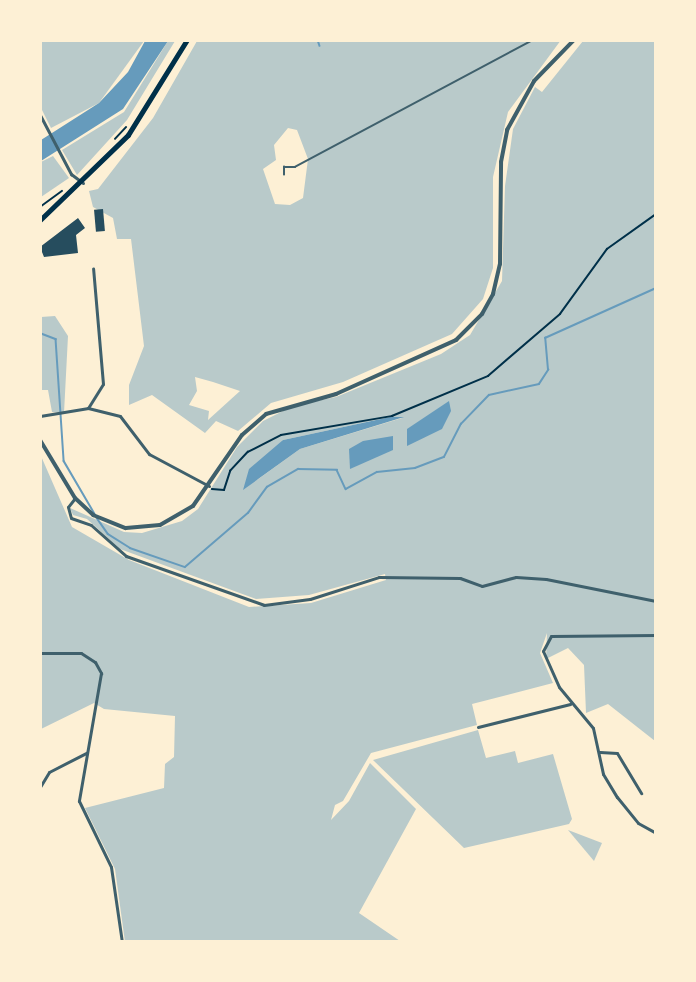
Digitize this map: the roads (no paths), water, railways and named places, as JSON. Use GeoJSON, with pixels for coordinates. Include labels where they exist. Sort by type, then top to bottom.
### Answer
{"type":"FeatureCollection","features":[{"type":"Feature","properties":{"kind":"main road"},"geometry":{"type":"LineString","coordinates":[[40,220],[83,183],[148,109],[187,40]]}},
{"type":"Feature","properties":{"kind":"street"},"geometry":{"type":"LineString","coordinates":[[40,440],[75,498],[93,516],[138,529],[160,525],[182,515],[209,486],[242,435],[277,408],[336,394],[441,349],[482,314],[500,264],[501,162],[507,130],[534,81],[574,40]]}},
{"type":"Feature","properties":{"kind":"street"},"geometry":{"type":"LineString","coordinates":[[40,115],[68,169],[75,180],[83,183]]}},
{"type":"Feature","properties":{"kind":"street"},"geometry":{"type":"LineString","coordinates":[[88,408],[103,384],[93,268]]}},
{"type":"Feature","properties":{"kind":"street"},"geometry":{"type":"LineString","coordinates":[[101,342],[105,333]]}},
{"type":"Feature","properties":{"kind":"street"},"geometry":{"type":"LineString","coordinates":[[40,416],[67,415],[88,408],[120,416],[149,454],[209,486]]}},
{"type":"Feature","properties":{"kind":"street"},"geometry":{"type":"LineString","coordinates":[[75,498],[68,507],[71,518],[91,525],[126,556],[264,605],[310,599],[379,577],[460,578],[482,586],[516,577],[546,579],[656,601]]}},
{"type":"Feature","properties":{"kind":"street"},"geometry":{"type":"LineString","coordinates":[[656,635],[548,638],[543,651],[570,704],[591,724],[600,752],[603,774],[616,797],[638,823],[656,833]]}},
{"type":"Feature","properties":{"kind":"street"},"geometry":{"type":"LineString","coordinates":[[40,653],[81,653],[98,668],[101,683],[86,753],[79,801],[111,867],[122,942]]}},
{"type":"Feature","properties":{"kind":"street"},"geometry":{"type":"LineString","coordinates":[[478,728],[570,704]]}},
{"type":"Feature","properties":{"kind":"street"},"geometry":{"type":"LineString","coordinates":[[600,752],[617,753],[641,793]]}},
{"type":"Feature","properties":{"kind":"street"},"geometry":{"type":"LineString","coordinates":[[40,787],[49,772],[86,753]]}},
{"type":"Feature","properties":{"kind":"lane"},"geometry":{"type":"LineString","coordinates":[[284,175],[284,167],[295,167],[533,40]]}},
{"type":"Feature","properties":{"kind":"water"},"geometry":{"type":"Polygon","coordinates":[[[145,41],[168,41],[123,109],[41,161],[41,140],[99,103],[128,72],[145,41]]]}},
{"type":"Feature","properties":{"kind":"water"},"geometry":{"type":"Polygon","coordinates":[[[449,401],[451,411],[442,429],[407,446],[407,429],[449,401]]]}},
{"type":"Feature","properties":{"kind":"water"},"geometry":{"type":"Polygon","coordinates":[[[390,417],[404,417],[300,449],[243,490],[249,469],[283,440],[390,417]]]}},
{"type":"Feature","properties":{"kind":"water"},"geometry":{"type":"Polygon","coordinates":[[[393,436],[393,450],[350,469],[349,449],[363,441],[393,436]]]}},
{"type":"Feature","properties":{"kind":"waterway"},"geometry":{"type":"LineString","coordinates":[[318,40],[320,46]]}},
{"type":"Feature","properties":{"kind":"waterway"},"geometry":{"type":"LineString","coordinates":[[97,518],[108,534],[130,548],[185,567],[248,513],[267,487],[298,469],[337,470],[346,489],[377,472],[415,468],[444,457],[461,424],[489,395],[539,384],[548,370],[545,338],[656,288]]}},
{"type":"Feature","properties":{"kind":"waterway"},"geometry":{"type":"LineString","coordinates":[[40,333],[56,339],[64,461],[95,514]]}}]}
